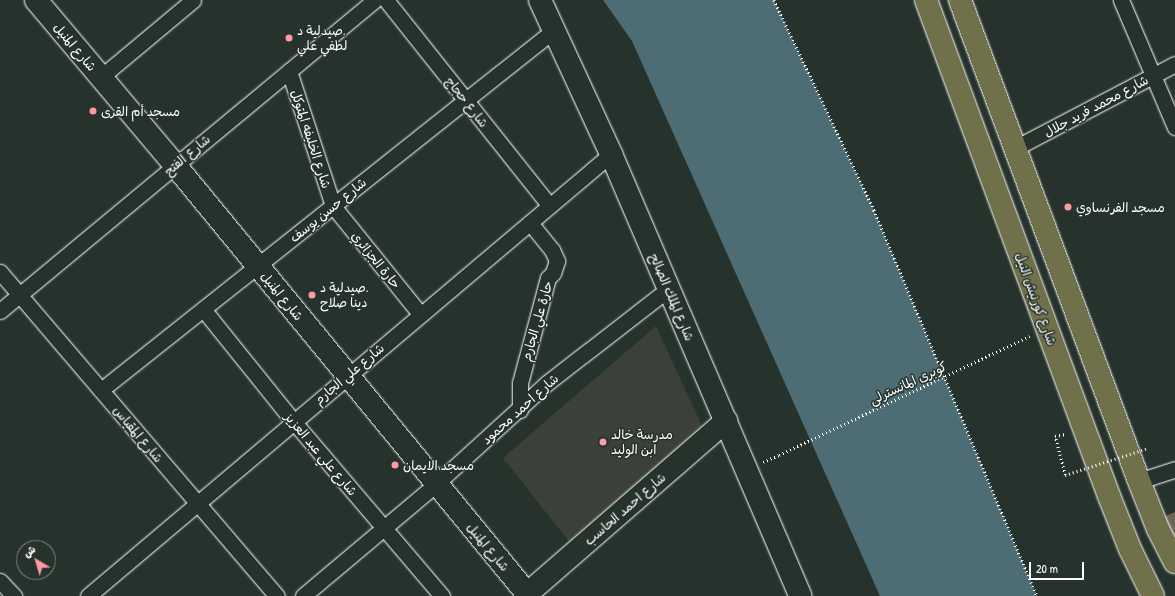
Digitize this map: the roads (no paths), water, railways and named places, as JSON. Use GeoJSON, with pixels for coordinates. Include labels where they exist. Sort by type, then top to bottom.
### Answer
{"type":"FeatureCollection","features":[{"type":"Feature","properties":{"kind":"highway","name":"شارع كورنيش النيل"},"geometry":{"type":"LineString","coordinates":[[926,0],[1046,328],[1130,549],[1153,596]]}},
{"type":"Feature","properties":{"kind":"highway"},"geometry":{"type":"LineString","coordinates":[[960,0],[1017,147],[1048,238],[1139,481],[1158,529],[1175,562]]}},
{"type":"Feature","properties":{"kind":"street","name":"شارع المنيل"},"geometry":{"type":"LineString","coordinates":[[36,0],[175,165],[527,595]]}},
{"type":"Feature","properties":{"kind":"street"},"geometry":{"type":"LineString","coordinates":[[101,77],[193,0]]}},
{"type":"Feature","properties":{"kind":"street","name":"شارع الفتح"},"geometry":{"type":"LineString","coordinates":[[0,311],[375,0]]}},
{"type":"Feature","properties":{"kind":"street","name":"شارع حجاج"},"geometry":{"type":"LineString","coordinates":[[386,0],[549,205]]}},
{"type":"Feature","properties":{"kind":"street","name":"شارع الملك الصالح"},"geometry":{"type":"LineString","coordinates":[[540,0],[611,154],[800,596]]}},
{"type":"Feature","properties":{"kind":"street"},"geometry":{"type":"LineString","coordinates":[[1121,0],[1175,127]]}},
{"type":"Feature","properties":{"kind":"street","name":"شارع حسن يوسف"},"geometry":{"type":"LineString","coordinates":[[101,390],[554,30]]}},
{"type":"Feature","properties":{"kind":"street","name":"شارع محمد فريد جلال"},"geometry":{"type":"LineString","coordinates":[[1017,147],[1175,64]]}},
{"type":"Feature","properties":{"kind":"street","name":"شارع الخليفه المتوكل"},"geometry":{"type":"LineString","coordinates":[[289,71],[332,206]]}},
{"type":"Feature","properties":{"kind":"street","name":"شارع علي الجارم"},"geometry":{"type":"LineString","coordinates":[[88,596],[197,502],[611,154]]}},
{"type":"Feature","properties":{"kind":"street","name":"حارة الجزائري"},"geometry":{"type":"LineString","coordinates":[[332,206],[420,314]]}},
{"type":"Feature","properties":{"kind":"street","name":"حارة علي الجارم"},"geometry":{"type":"LineString","coordinates":[[520,410],[520,383],[548,278],[553,273],[557,261],[552,250],[530,223]]}},
{"type":"Feature","properties":{"kind":"street","name":"شارع المقياس"},"geometry":{"type":"LineString","coordinates":[[0,272],[277,596]]}},
{"type":"Feature","properties":{"kind":"street","name":"شارع احمد محمود"},"geometry":{"type":"LineString","coordinates":[[303,596],[436,484],[520,410],[547,383],[668,289]]}},
{"type":"Feature","properties":{"kind":"street","name":"شارع علي عبد العزيز"},"geometry":{"type":"LineString","coordinates":[[203,309],[293,421],[442,596]]}},
{"type":"Feature","properties":{"kind":"street","name":"شارع احمد الحاسب"},"geometry":{"type":"LineString","coordinates":[[527,595],[726,421]]}},
{"type":"Feature","properties":{"kind":"street"},"geometry":{"type":"LineString","coordinates":[[1139,481],[1175,469]]}},
{"type":"Feature","properties":{"kind":"street"},"geometry":{"type":"LineString","coordinates":[[0,581],[14,596]]}},
{"type":"Feature","properties":{"kind":"water"},"geometry":{"type":"Polygon","coordinates":[[[603,0],[774,0],[874,210],[1037,596],[880,596],[632,41],[603,0]]]}},
{"type":"Feature","properties":{"kind":"place","name":"صيدلية د. لطفي علي"},"geometry":{"type":"Point","coordinates":[289,38]}},
{"type":"Feature","properties":{"kind":"place","name":"مسجد أم القرى"},"geometry":{"type":"Point","coordinates":[93,111]}},
{"type":"Feature","properties":{"kind":"place","name":"مسجد الفرنساوي"},"geometry":{"type":"Point","coordinates":[1068,207]}},
{"type":"Feature","properties":{"kind":"place","name":"صيدلية د. دينا صلاح"},"geometry":{"type":"Point","coordinates":[312,295]}},
{"type":"Feature","properties":{"kind":"place","name":"مدرسة خالد ابن الوليد"},"geometry":{"type":"Point","coordinates":[603,442]}},
{"type":"Feature","properties":{"kind":"place","name":"مسجد الايمان"},"geometry":{"type":"Point","coordinates":[395,465]}}]}
